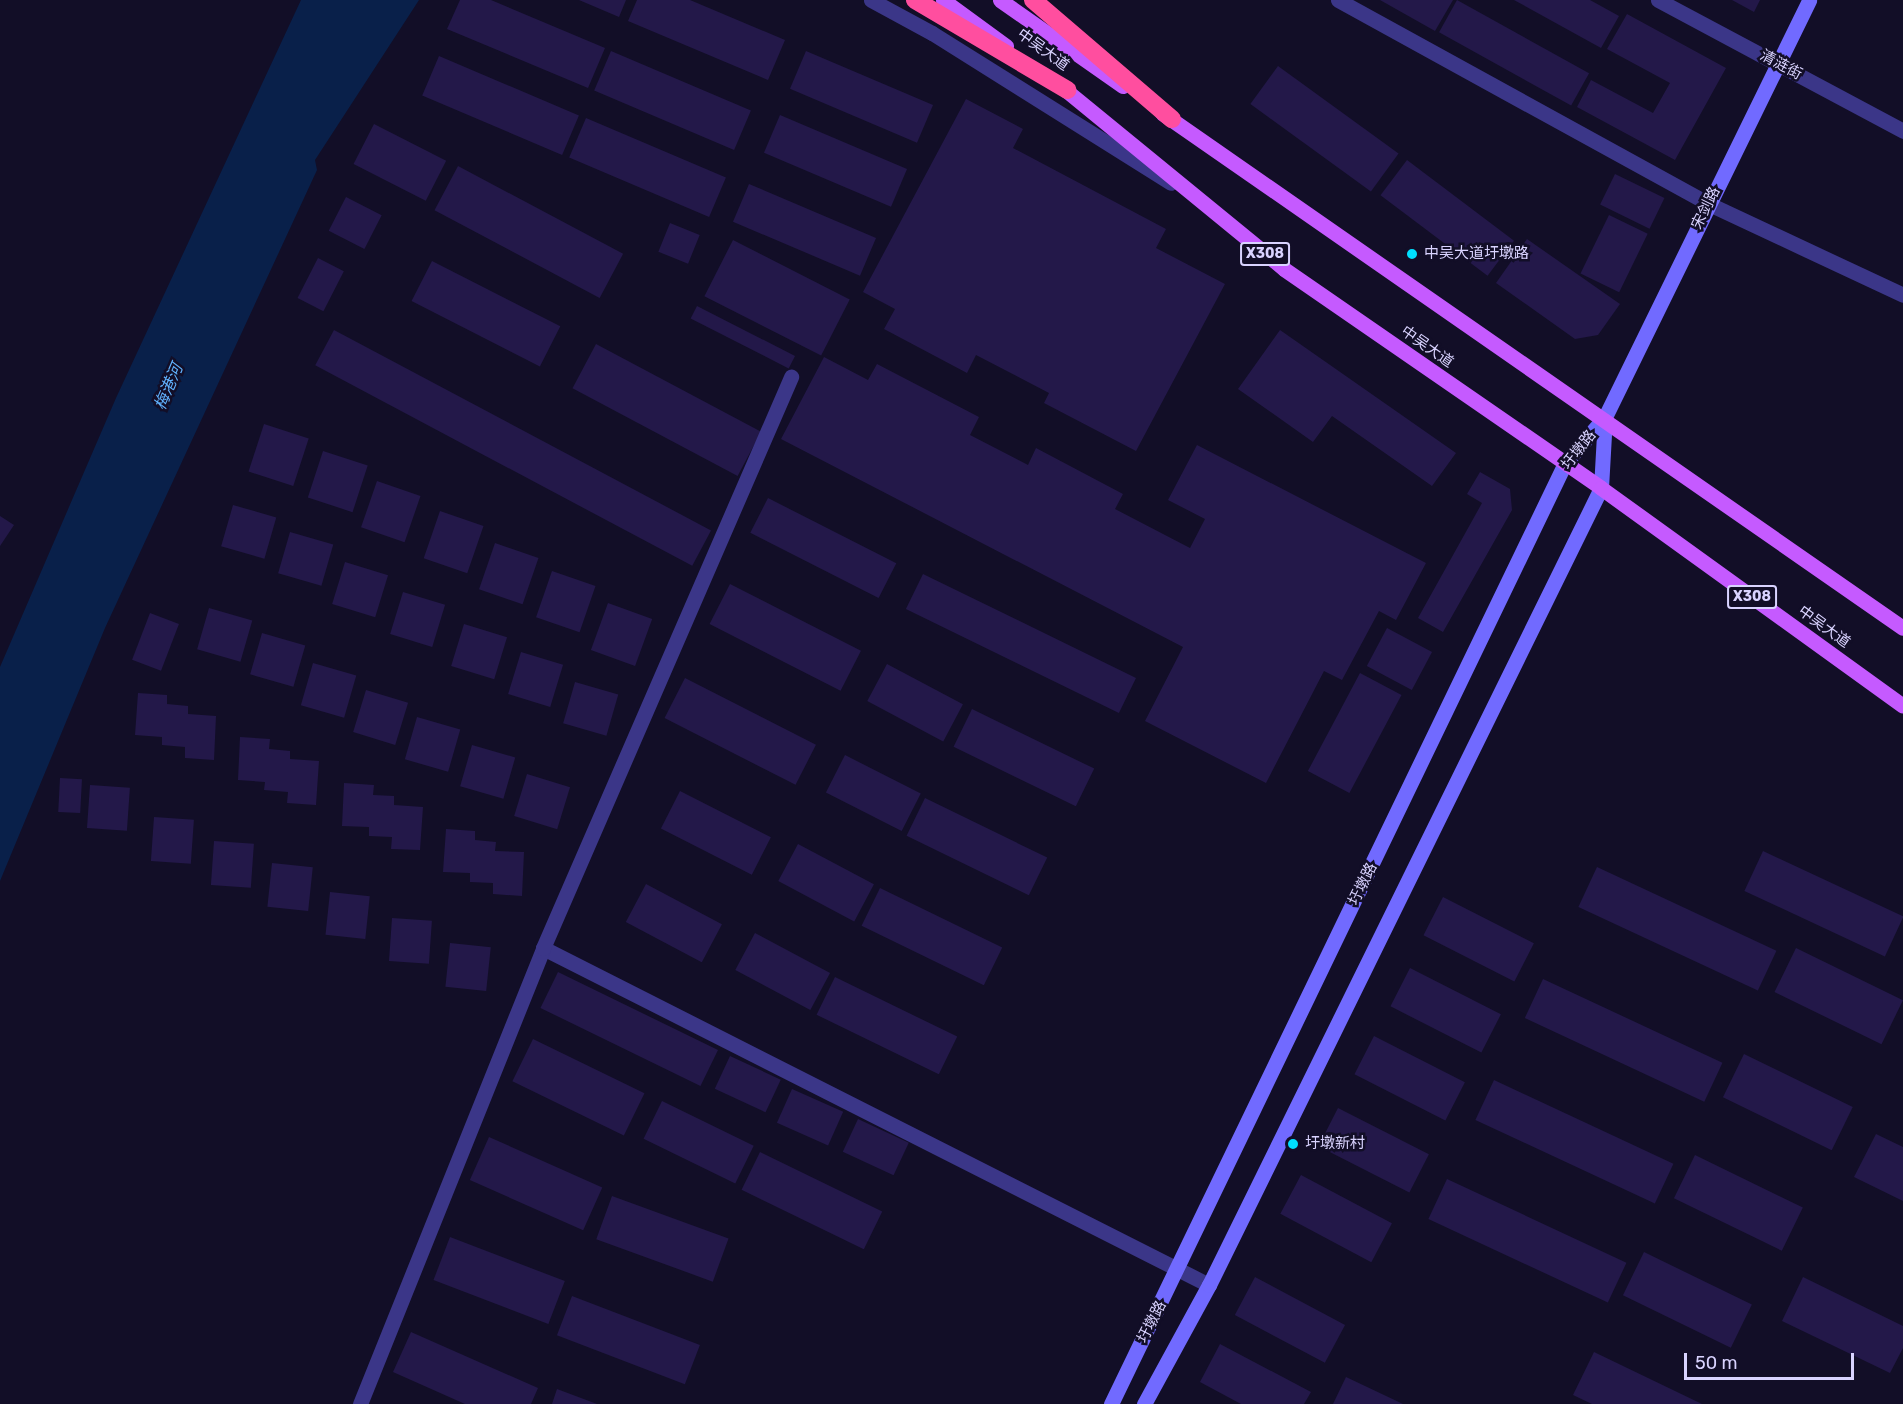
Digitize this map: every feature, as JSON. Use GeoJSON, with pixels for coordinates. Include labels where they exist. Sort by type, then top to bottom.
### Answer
{"type":"FeatureCollection","features":[{"type":"Feature","properties":{"kind":"highway"},"geometry":{"type":"LineString","coordinates":[[915,0],[1067,90]]}},
{"type":"Feature","properties":{"kind":"highway"},"geometry":{"type":"LineString","coordinates":[[1033,0],[1172,119]]}},
{"type":"Feature","properties":{"kind":"main road","name":"中吴大道"},"geometry":{"type":"LineString","coordinates":[[943,0],[1067,90],[1284,269],[1565,463],[1903,706]]}},
{"type":"Feature","properties":{"kind":"main road","name":"中吴大道"},"geometry":{"type":"LineString","coordinates":[[1000,0],[1605,417],[1902,625]]}},
{"type":"Feature","properties":{"kind":"main road","name":"宋剑路"},"geometry":{"type":"LineString","coordinates":[[1605,417],[1809,0]]}},
{"type":"Feature","properties":{"kind":"main road","name":"圩墩路"},"geometry":{"type":"LineString","coordinates":[[1111,1404],[1178,1271],[1565,463],[1605,417]]}},
{"type":"Feature","properties":{"kind":"main road","name":"圩墩路"},"geometry":{"type":"LineString","coordinates":[[1144,1404],[1209,1285],[1600,488],[1605,417]]}},
{"type":"Feature","properties":{"kind":"street"},"geometry":{"type":"LineString","coordinates":[[871,0],[932,33],[1200,201]]}},
{"type":"Feature","properties":{"kind":"street"},"geometry":{"type":"LineString","coordinates":[[1338,0],[1709,204],[1903,295]]}},
{"type":"Feature","properties":{"kind":"street","name":"清涟街"},"geometry":{"type":"LineString","coordinates":[[1658,0],[1903,131]]}},
{"type":"Feature","properties":{"kind":"street"},"geometry":{"type":"LineString","coordinates":[[360,1404],[543,948],[791,377]]}},
{"type":"Feature","properties":{"kind":"street"},"geometry":{"type":"LineString","coordinates":[[543,948],[1209,1285]]}},
{"type":"Feature","properties":{"kind":"water","name":"梅港河"},"geometry":{"type":"Polygon","coordinates":[[[301,0],[419,0],[315,160],[317,170],[105,628],[0,881],[0,667],[116,398],[301,0]]]}},
{"type":"Feature","properties":{"kind":"building"},"geometry":{"type":"Polygon","coordinates":[[[460,0],[491,0],[605,48],[588,88],[447,29],[460,0]]]}},
{"type":"Feature","properties":{"kind":"building"},"geometry":{"type":"Polygon","coordinates":[[[579,0],[626,0],[619,17],[579,0]]]}},
{"type":"Feature","properties":{"kind":"building"},"geometry":{"type":"Polygon","coordinates":[[[637,0],[690,0],[785,40],[768,80],[628,21],[637,0]]]}},
{"type":"Feature","properties":{"kind":"building"},"geometry":{"type":"Polygon","coordinates":[[[1380,0],[1453,0],[1435,31],[1380,0]]]}},
{"type":"Feature","properties":{"kind":"building"},"geometry":{"type":"Polygon","coordinates":[[[1457,0],[1589,73],[1571,106],[1439,32],[1457,0]]]}},
{"type":"Feature","properties":{"kind":"building"},"geometry":{"type":"Polygon","coordinates":[[[1514,0],[1590,0],[1619,16],[1601,48],[1514,0]]]}},
{"type":"Feature","properties":{"kind":"building"},"geometry":{"type":"Polygon","coordinates":[[[1732,0],[1760,0],[1754,12],[1732,0]]]}},
{"type":"Feature","properties":{"kind":"building"},"geometry":{"type":"Polygon","coordinates":[[[1627,14],[1726,68],[1675,160],[1577,107],[1591,80],[1653,113],[1670,83],[1607,49],[1627,14]]]}},
{"type":"Feature","properties":{"kind":"building"},"geometry":{"type":"Polygon","coordinates":[[[611,51],[751,110],[734,150],[594,91],[611,51]]]}},
{"type":"Feature","properties":{"kind":"building"},"geometry":{"type":"Polygon","coordinates":[[[806,51],[933,105],[917,143],[790,89],[806,51]]]}},
{"type":"Feature","properties":{"kind":"building"},"geometry":{"type":"Polygon","coordinates":[[[439,56],[579,115],[562,155],[422,96],[439,56]]]}},
{"type":"Feature","properties":{"kind":"building"},"geometry":{"type":"Polygon","coordinates":[[[1278,66],[1399,154],[1371,192],[1250,104],[1278,66]]]}},
{"type":"Feature","properties":{"kind":"building"},"geometry":{"type":"Polygon","coordinates":[[[966,99],[1023,129],[1013,148],[1166,229],[1156,248],[1225,284],[1136,451],[1044,403],[1049,393],[976,355],[967,373],[884,329],[895,309],[863,292],[966,99]]]}},
{"type":"Feature","properties":{"kind":"building"},"geometry":{"type":"Polygon","coordinates":[[[780,115],[907,169],[891,207],[764,153],[780,115]]]}},
{"type":"Feature","properties":{"kind":"building"},"geometry":{"type":"Polygon","coordinates":[[[586,118],[726,177],[709,217],[569,158],[586,118]]]}},
{"type":"Feature","properties":{"kind":"building"},"geometry":{"type":"Polygon","coordinates":[[[374,124],[446,161],[426,201],[354,164],[374,124]]]}},
{"type":"Feature","properties":{"kind":"building"},"geometry":{"type":"Polygon","coordinates":[[[1407,160],[1514,241],[1488,276],[1381,195],[1407,160]]]}},
{"type":"Feature","properties":{"kind":"building"},"geometry":{"type":"Polygon","coordinates":[[[458,166],[623,254],[600,298],[435,210],[458,166]]]}},
{"type":"Feature","properties":{"kind":"building"},"geometry":{"type":"Polygon","coordinates":[[[1615,174],[1664,198],[1650,229],[1600,205],[1615,174]]]}},
{"type":"Feature","properties":{"kind":"building"},"geometry":{"type":"Polygon","coordinates":[[[749,184],[876,238],[860,276],[733,222],[749,184]]]}},
{"type":"Feature","properties":{"kind":"building"},"geometry":{"type":"Polygon","coordinates":[[[346,197],[382,215],[364,249],[329,231],[346,197]]]}},
{"type":"Feature","properties":{"kind":"building"},"geometry":{"type":"Polygon","coordinates":[[[1609,215],[1648,234],[1619,292],[1581,273],[1609,215]]]}},
{"type":"Feature","properties":{"kind":"building"},"geometry":{"type":"Polygon","coordinates":[[[670,223],[700,235],[688,264],[658,252],[670,223]]]}},
{"type":"Feature","properties":{"kind":"building"},"geometry":{"type":"Polygon","coordinates":[[[1527,239],[1620,304],[1598,335],[1575,339],[1496,283],[1527,239]]]}},
{"type":"Feature","properties":{"kind":"building"},"geometry":{"type":"Polygon","coordinates":[[[733,240],[850,299],[821,356],[704,296],[733,240]]]}},
{"type":"Feature","properties":{"kind":"building"},"geometry":{"type":"Polygon","coordinates":[[[318,258],[344,271],[323,311],[298,298],[318,258]]]}},
{"type":"Feature","properties":{"kind":"building"},"geometry":{"type":"Polygon","coordinates":[[[432,261],[560,326],[540,366],[412,301],[432,261]]]}},
{"type":"Feature","properties":{"kind":"building"},"geometry":{"type":"Polygon","coordinates":[[[697,306],[795,356],[789,368],[691,318],[697,306]]]}},
{"type":"Feature","properties":{"kind":"building"},"geometry":{"type":"Polygon","coordinates":[[[334,330],[711,530],[692,566],[315,365],[334,330]]]}},
{"type":"Feature","properties":{"kind":"building"},"geometry":{"type":"Polygon","coordinates":[[[1280,330],[1456,453],[1432,486],[1332,416],[1313,442],[1238,389],[1280,330]]]}},
{"type":"Feature","properties":{"kind":"building"},"geometry":{"type":"Polygon","coordinates":[[[596,344],[761,432],[738,476],[573,388],[596,344]]]}},
{"type":"Feature","properties":{"kind":"building"},"geometry":{"type":"Polygon","coordinates":[[[824,357],[868,380],[877,364],[979,417],[970,435],[1028,465],[1036,448],[1123,494],[1115,509],[1190,548],[1205,519],[1168,500],[1197,445],[1426,563],[1396,620],[1379,611],[1342,680],[1324,671],[1266,783],[1145,721],[1183,647],[781,439],[824,357]]]}},
{"type":"Feature","properties":{"kind":"building"},"geometry":{"type":"Polygon","coordinates":[[[264,424],[309,439],[293,486],[249,472],[264,424]]]}},
{"type":"Feature","properties":{"kind":"building"},"geometry":{"type":"Polygon","coordinates":[[[323,451],[368,466],[353,512],[308,498],[323,451]]]}},
{"type":"Feature","properties":{"kind":"building"},"geometry":{"type":"Polygon","coordinates":[[[1480,472],[1510,489],[1512,510],[1443,632],[1418,618],[1482,503],[1467,494],[1480,472]]]}},
{"type":"Feature","properties":{"kind":"building"},"geometry":{"type":"Polygon","coordinates":[[[377,481],[420,496],[405,542],[361,527],[377,481]]]}},
{"type":"Feature","properties":{"kind":"building"},"geometry":{"type":"Polygon","coordinates":[[[768,498],[896,563],[879,598],[750,533],[768,498]]]}},
{"type":"Feature","properties":{"kind":"building"},"geometry":{"type":"Polygon","coordinates":[[[233,505],[276,517],[264,559],[221,546],[233,505]]]}},
{"type":"Feature","properties":{"kind":"building"},"geometry":{"type":"Polygon","coordinates":[[[440,511],[483,526],[467,573],[424,558],[440,511]]]}},
{"type":"Feature","properties":{"kind":"building"},"geometry":{"type":"Polygon","coordinates":[[[0,516],[14,525],[0,546],[0,516]]]}},
{"type":"Feature","properties":{"kind":"building"},"geometry":{"type":"Polygon","coordinates":[[[290,532],[333,544],[321,586],[278,573],[290,532]]]}},
{"type":"Feature","properties":{"kind":"building"},"geometry":{"type":"Polygon","coordinates":[[[495,543],[538,558],[523,604],[479,589],[495,543]]]}},
{"type":"Feature","properties":{"kind":"building"},"geometry":{"type":"Polygon","coordinates":[[[345,562],[388,575],[375,617],[332,604],[345,562]]]}},
{"type":"Feature","properties":{"kind":"building"},"geometry":{"type":"Polygon","coordinates":[[[552,571],[595,586],[580,632],[536,617],[552,571]]]}},
{"type":"Feature","properties":{"kind":"building"},"geometry":{"type":"Polygon","coordinates":[[[923,574],[1136,678],[1119,713],[906,609],[923,574]]]}},
{"type":"Feature","properties":{"kind":"building"},"geometry":{"type":"Polygon","coordinates":[[[730,584],[861,651],[841,691],[710,624],[730,584]]]}},
{"type":"Feature","properties":{"kind":"building"},"geometry":{"type":"Polygon","coordinates":[[[403,592],[445,605],[432,647],[390,634],[403,592]]]}},
{"type":"Feature","properties":{"kind":"building"},"geometry":{"type":"Polygon","coordinates":[[[608,603],[652,619],[635,666],[591,650],[608,603]]]}},
{"type":"Feature","properties":{"kind":"building"},"geometry":{"type":"Polygon","coordinates":[[[209,608],[252,620],[240,662],[197,649],[209,608]]]}},
{"type":"Feature","properties":{"kind":"building"},"geometry":{"type":"Polygon","coordinates":[[[150,613],[179,624],[161,671],[132,660],[150,613]]]}},
{"type":"Feature","properties":{"kind":"building"},"geometry":{"type":"Polygon","coordinates":[[[464,624],[507,637],[494,679],[451,666],[464,624]]]}},
{"type":"Feature","properties":{"kind":"building"},"geometry":{"type":"Polygon","coordinates":[[[1387,628],[1432,652],[1412,690],[1367,666],[1387,628]]]}},
{"type":"Feature","properties":{"kind":"building"},"geometry":{"type":"Polygon","coordinates":[[[262,633],[305,645],[293,687],[250,674],[262,633]]]}},
{"type":"Feature","properties":{"kind":"building"},"geometry":{"type":"Polygon","coordinates":[[[521,652],[563,665],[550,707],[508,694],[521,652]]]}},
{"type":"Feature","properties":{"kind":"building"},"geometry":{"type":"Polygon","coordinates":[[[313,663],[356,675],[344,718],[301,705],[313,663]]]}},
{"type":"Feature","properties":{"kind":"building"},"geometry":{"type":"Polygon","coordinates":[[[887,664],[963,704],[943,741],[867,701],[887,664]]]}},
{"type":"Feature","properties":{"kind":"building"},"geometry":{"type":"Polygon","coordinates":[[[1360,673],[1401,695],[1349,793],[1308,771],[1360,673]]]}},
{"type":"Feature","properties":{"kind":"building"},"geometry":{"type":"Polygon","coordinates":[[[685,678],[816,745],[796,785],[665,718],[685,678]]]}},
{"type":"Feature","properties":{"kind":"building"},"geometry":{"type":"Polygon","coordinates":[[[575,682],[618,694],[606,736],[563,723],[575,682]]]}},
{"type":"Feature","properties":{"kind":"building"},"geometry":{"type":"Polygon","coordinates":[[[366,690],[408,703],[395,745],[353,732],[366,690]]]}},
{"type":"Feature","properties":{"kind":"building"},"geometry":{"type":"Polygon","coordinates":[[[138,693],[167,695],[167,704],[188,706],[188,714],[216,716],[214,760],[185,758],[185,747],[162,745],[162,737],[135,735],[138,693]]]}},
{"type":"Feature","properties":{"kind":"building"},"geometry":{"type":"Polygon","coordinates":[[[972,709],[1094,769],[1076,806],[954,747],[972,709]]]}},
{"type":"Feature","properties":{"kind":"building"},"geometry":{"type":"Polygon","coordinates":[[[417,717],[460,729],[448,772],[405,759],[417,717]]]}},
{"type":"Feature","properties":{"kind":"building"},"geometry":{"type":"Polygon","coordinates":[[[240,737],[270,739],[269,749],[290,751],[290,759],[319,761],[316,805],[287,803],[288,792],[264,790],[265,782],[238,780],[240,737]]]}},
{"type":"Feature","properties":{"kind":"building"},"geometry":{"type":"Polygon","coordinates":[[[472,745],[515,757],[503,799],[460,786],[472,745]]]}},
{"type":"Feature","properties":{"kind":"building"},"geometry":{"type":"Polygon","coordinates":[[[845,755],[921,794],[902,831],[826,792],[845,755]]]}},
{"type":"Feature","properties":{"kind":"building"},"geometry":{"type":"Polygon","coordinates":[[[527,774],[570,787],[557,829],[514,816],[527,774]]]}},
{"type":"Feature","properties":{"kind":"building"},"geometry":{"type":"Polygon","coordinates":[[[60,778],[82,779],[80,813],[58,812],[60,778]]]}},
{"type":"Feature","properties":{"kind":"building"},"geometry":{"type":"Polygon","coordinates":[[[344,783],[374,785],[373,795],[394,796],[394,805],[423,807],[420,850],[391,849],[392,837],[369,836],[369,827],[342,826],[344,783]]]}},
{"type":"Feature","properties":{"kind":"building"},"geometry":{"type":"Polygon","coordinates":[[[90,785],[130,788],[127,831],[87,828],[90,785]]]}},
{"type":"Feature","properties":{"kind":"building"},"geometry":{"type":"Polygon","coordinates":[[[680,791],[771,837],[752,875],[661,828],[680,791]]]}},
{"type":"Feature","properties":{"kind":"building"},"geometry":{"type":"Polygon","coordinates":[[[925,798],[1047,858],[1029,895],[907,836],[925,798]]]}},
{"type":"Feature","properties":{"kind":"building"},"geometry":{"type":"Polygon","coordinates":[[[154,817],[194,820],[191,864],[151,861],[154,817]]]}},
{"type":"Feature","properties":{"kind":"building"},"geometry":{"type":"Polygon","coordinates":[[[446,829],[475,831],[475,840],[496,842],[495,851],[524,852],[522,896],[493,894],[493,883],[470,882],[470,873],[443,872],[446,829]]]}},
{"type":"Feature","properties":{"kind":"building"},"geometry":{"type":"Polygon","coordinates":[[[214,841],[254,844],[251,888],[211,885],[214,841]]]}},
{"type":"Feature","properties":{"kind":"building"},"geometry":{"type":"Polygon","coordinates":[[[798,844],[874,884],[854,921],[778,881],[798,844]]]}},
{"type":"Feature","properties":{"kind":"building"},"geometry":{"type":"Polygon","coordinates":[[[1763,851],[1903,916],[1885,956],[1744,891],[1763,851]]]}},
{"type":"Feature","properties":{"kind":"building"},"geometry":{"type":"Polygon","coordinates":[[[272,863],[313,867],[308,911],[267,907],[272,863]]]}},
{"type":"Feature","properties":{"kind":"building"},"geometry":{"type":"Polygon","coordinates":[[[1597,867],[1776,951],[1758,991],[1578,907],[1597,867]]]}},
{"type":"Feature","properties":{"kind":"building"},"geometry":{"type":"Polygon","coordinates":[[[646,884],[722,924],[702,962],[626,922],[646,884]]]}},
{"type":"Feature","properties":{"kind":"building"},"geometry":{"type":"Polygon","coordinates":[[[880,888],[1002,948],[984,985],[862,926],[880,888]]]}},
{"type":"Feature","properties":{"kind":"building"},"geometry":{"type":"Polygon","coordinates":[[[330,892],[370,896],[365,939],[326,935],[330,892]]]}},
{"type":"Feature","properties":{"kind":"building"},"geometry":{"type":"Polygon","coordinates":[[[1443,897],[1534,943],[1514,982],[1423,935],[1443,897]]]}},
{"type":"Feature","properties":{"kind":"building"},"geometry":{"type":"Polygon","coordinates":[[[392,918],[432,921],[429,964],[389,961],[392,918]]]}},
{"type":"Feature","properties":{"kind":"building"},"geometry":{"type":"Polygon","coordinates":[[[755,933],[830,973],[810,1010],[735,970],[755,933]]]}},
{"type":"Feature","properties":{"kind":"building"},"geometry":{"type":"Polygon","coordinates":[[[450,943],[491,947],[486,991],[445,987],[450,943]]]}},
{"type":"Feature","properties":{"kind":"building"},"geometry":{"type":"Polygon","coordinates":[[[1796,948],[1903,1000],[1881,1044],[1775,992],[1796,948]]]}},
{"type":"Feature","properties":{"kind":"building"},"geometry":{"type":"Polygon","coordinates":[[[1410,968],[1501,1014],[1481,1053],[1390,1006],[1410,968]]]}},
{"type":"Feature","properties":{"kind":"building"},"geometry":{"type":"Polygon","coordinates":[[[558,972],[718,1050],[700,1086],[540,1008],[558,972]]]}},
{"type":"Feature","properties":{"kind":"building"},"geometry":{"type":"Polygon","coordinates":[[[835,977],[957,1037],[939,1074],[817,1015],[835,977]]]}},
{"type":"Feature","properties":{"kind":"building"},"geometry":{"type":"Polygon","coordinates":[[[1543,979],[1722,1063],[1704,1102],[1525,1018],[1543,979]]]}},
{"type":"Feature","properties":{"kind":"building"},"geometry":{"type":"Polygon","coordinates":[[[1374,1036],[1465,1082],[1445,1121],[1354,1074],[1374,1036]]]}},
{"type":"Feature","properties":{"kind":"building"},"geometry":{"type":"Polygon","coordinates":[[[533,1039],[644,1093],[624,1136],[512,1081],[533,1039]]]}},
{"type":"Feature","properties":{"kind":"building"},"geometry":{"type":"Polygon","coordinates":[[[1744,1054],[1853,1107],[1832,1150],[1723,1097],[1744,1054]]]}},
{"type":"Feature","properties":{"kind":"building"},"geometry":{"type":"Polygon","coordinates":[[[730,1056],[781,1080],[766,1112],[715,1089],[730,1056]]]}},
{"type":"Feature","properties":{"kind":"building"},"geometry":{"type":"Polygon","coordinates":[[[1494,1080],[1673,1164],[1655,1204],[1475,1120],[1494,1080]]]}},
{"type":"Feature","properties":{"kind":"building"},"geometry":{"type":"Polygon","coordinates":[[[792,1089],[843,1112],[828,1146],[777,1123],[792,1089]]]}},
{"type":"Feature","properties":{"kind":"building"},"geometry":{"type":"Polygon","coordinates":[[[662,1101],[754,1146],[735,1183],[644,1139],[662,1101]]]}},
{"type":"Feature","properties":{"kind":"building"},"geometry":{"type":"Polygon","coordinates":[[[1338,1108],[1429,1154],[1409,1193],[1318,1146],[1338,1108]]]}},
{"type":"Feature","properties":{"kind":"building"},"geometry":{"type":"Polygon","coordinates":[[[858,1119],[909,1143],[894,1175],[843,1152],[858,1119]]]}},
{"type":"Feature","properties":{"kind":"building"},"geometry":{"type":"Polygon","coordinates":[[[1876,1134],[1903,1147],[1903,1201],[1854,1177],[1876,1134]]]}},
{"type":"Feature","properties":{"kind":"building"},"geometry":{"type":"Polygon","coordinates":[[[489,1137],[602,1187],[583,1230],[470,1180],[489,1137]]]}},
{"type":"Feature","properties":{"kind":"building"},"geometry":{"type":"Polygon","coordinates":[[[760,1152],[882,1212],[864,1249],[742,1190],[760,1152]]]}},
{"type":"Feature","properties":{"kind":"building"},"geometry":{"type":"Polygon","coordinates":[[[1695,1155],[1803,1208],[1782,1251],[1674,1198],[1695,1155]]]}},
{"type":"Feature","properties":{"kind":"building"},"geometry":{"type":"Polygon","coordinates":[[[1301,1175],[1392,1223],[1371,1262],[1280,1214],[1301,1175]]]}},
{"type":"Feature","properties":{"kind":"building"},"geometry":{"type":"Polygon","coordinates":[[[1447,1179],[1626,1263],[1608,1303],[1428,1219],[1447,1179]]]}},
{"type":"Feature","properties":{"kind":"building"},"geometry":{"type":"Polygon","coordinates":[[[612,1196],[729,1238],[713,1282],[596,1239],[612,1196]]]}},
{"type":"Feature","properties":{"kind":"building"},"geometry":{"type":"Polygon","coordinates":[[[450,1237],[565,1281],[548,1324],[434,1280],[450,1237]]]}},
{"type":"Feature","properties":{"kind":"building"},"geometry":{"type":"Polygon","coordinates":[[[1644,1252],[1752,1305],[1731,1348],[1623,1295],[1644,1252]]]}},
{"type":"Feature","properties":{"kind":"building"},"geometry":{"type":"Polygon","coordinates":[[[1255,1277],[1345,1325],[1325,1363],[1235,1315],[1255,1277]]]}},
{"type":"Feature","properties":{"kind":"building"},"geometry":{"type":"Polygon","coordinates":[[[1803,1277],[1903,1326],[1903,1348],[1890,1373],[1782,1321],[1803,1277]]]}},
{"type":"Feature","properties":{"kind":"building"},"geometry":{"type":"Polygon","coordinates":[[[572,1296],[700,1345],[685,1384],[557,1335],[572,1296]]]}},
{"type":"Feature","properties":{"kind":"building"},"geometry":{"type":"Polygon","coordinates":[[[411,1332],[538,1388],[531,1404],[465,1404],[393,1372],[411,1332]]]}},
{"type":"Feature","properties":{"kind":"building"},"geometry":{"type":"Polygon","coordinates":[[[1220,1344],[1311,1392],[1304,1404],[1241,1404],[1200,1382],[1220,1344]]]}},
{"type":"Feature","properties":{"kind":"building"},"geometry":{"type":"Polygon","coordinates":[[[1594,1352],[1702,1404],[1592,1404],[1573,1395],[1594,1352]]]}},
{"type":"Feature","properties":{"kind":"building"},"geometry":{"type":"Polygon","coordinates":[[[1346,1377],[1403,1404],[1333,1404],[1346,1377]]]}},
{"type":"Feature","properties":{"kind":"building"},"geometry":{"type":"Polygon","coordinates":[[[557,1389],[597,1404],[552,1404],[557,1389]]]}},
{"type":"Feature","properties":{"kind":"place","name":"中吴大道圩墩路"},"geometry":{"type":"Point","coordinates":[1412,254]}},
{"type":"Feature","properties":{"kind":"place","name":"圩墩新村"},"geometry":{"type":"Point","coordinates":[1293,1144]}}]}
